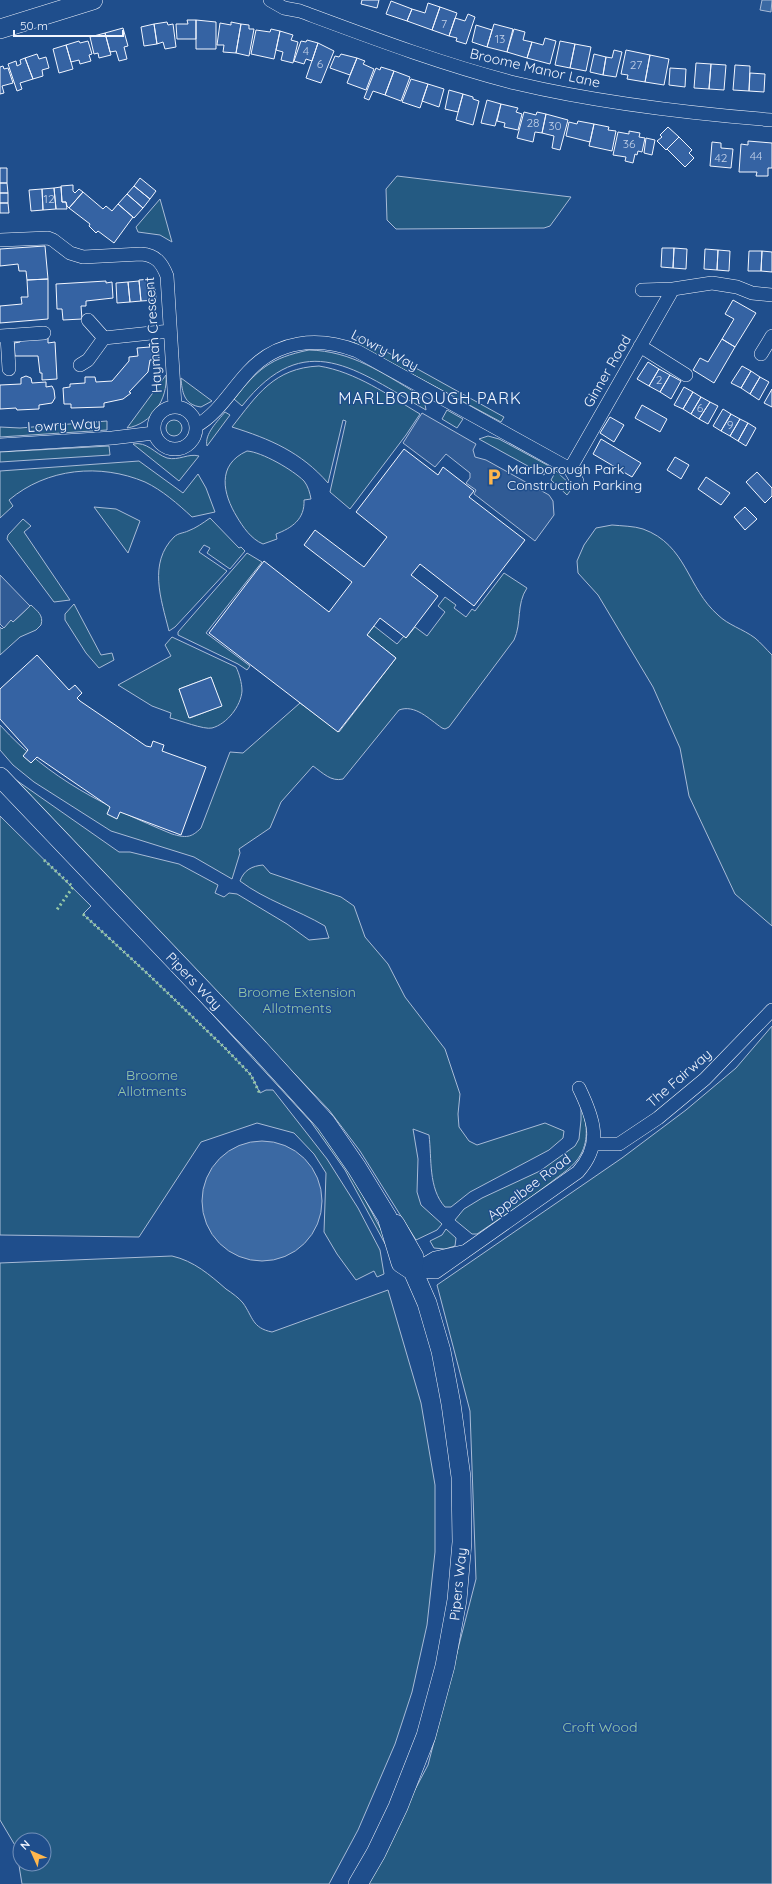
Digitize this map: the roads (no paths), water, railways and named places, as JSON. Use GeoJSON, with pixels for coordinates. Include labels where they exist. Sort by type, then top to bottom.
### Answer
{"type":"FeatureCollection","features":[{"type":"Feature","properties":{"kind":"main road"},"geometry":{"type":"LineString","coordinates":[[0,29],[93,0]]}},
{"type":"Feature","properties":{"kind":"main road","name":"Pipers Way"},"geometry":{"type":"LineString","coordinates":[[0,777],[304,1098],[345,1151],[386,1217],[396,1224],[414,1256],[413,1271],[427,1303],[441,1351],[456,1436],[462,1508],[460,1574],[449,1648],[426,1736],[398,1807],[376,1853],[358,1884]]}},
{"type":"Feature","properties":{"kind":"street","name":"Broome Manor Lane"},"geometry":{"type":"LineString","coordinates":[[270,0],[284,8],[300,11],[442,62],[514,82],[562,93],[658,110],[772,120]]}},
{"type":"Feature","properties":{"kind":"street"},"geometry":{"type":"LineString","coordinates":[[292,0],[300,11]]}},
{"type":"Feature","properties":{"kind":"street","name":"Hayman Crescent"},"geometry":{"type":"LineString","coordinates":[[0,240],[48,238],[70,253],[83,257],[141,254],[154,258],[160,262],[167,276],[175,406]]}},
{"type":"Feature","properties":{"kind":"street"},"geometry":{"type":"LineString","coordinates":[[642,290],[673,289],[712,283],[737,287],[752,293],[772,295]]}},
{"type":"Feature","properties":{"kind":"street","name":"Ginner Road"},"geometry":{"type":"LineString","coordinates":[[570,469],[673,289]]}},
{"type":"Feature","properties":{"kind":"street"},"geometry":{"type":"LineString","coordinates":[[88,320],[104,338]]}},
{"type":"Feature","properties":{"kind":"street"},"geometry":{"type":"LineString","coordinates":[[80,365],[91,357],[104,338],[170,331]]}},
{"type":"Feature","properties":{"kind":"street"},"geometry":{"type":"LineString","coordinates":[[9,370],[4,336],[44,333]]}},
{"type":"Feature","properties":{"kind":"street"},"geometry":{"type":"LineString","coordinates":[[761,354],[772,338]]}},
{"type":"Feature","properties":{"kind":"street","name":"Lowry Way"},"geometry":{"type":"LineString","coordinates":[[196,426],[207,420],[249,371],[275,350],[302,342],[330,343],[357,351],[570,469]]}},
{"type":"Feature","properties":{"kind":"street"},"geometry":{"type":"LineString","coordinates":[[640,346],[686,375]]}},
{"type":"Feature","properties":{"kind":"street"},"geometry":{"type":"LineString","coordinates":[[175,406],[187,410],[196,426],[190,443],[179,449],[166,448],[156,439],[154,433],[154,421],[158,415],[162,410],[175,406]]}},
{"type":"Feature","properties":{"kind":"street","name":"Lowry Way"},"geometry":{"type":"LineString","coordinates":[[0,445],[112,438],[154,433]]}},
{"type":"Feature","properties":{"kind":"street"},"geometry":{"type":"LineString","coordinates":[[570,469],[577,481]]}},
{"type":"Feature","properties":{"kind":"street","name":"The Fairway"},"geometry":{"type":"LineString","coordinates":[[593,1144],[619,1144],[658,1118],[705,1079],[772,1010]]}},
{"type":"Feature","properties":{"kind":"street","name":"Appelbee Road"},"geometry":{"type":"LineString","coordinates":[[413,1271],[436,1272],[572,1178],[587,1160],[593,1144],[592,1120],[579,1088]]}},
{"type":"Feature","properties":{"kind":"place","name":"Marlborough Park Construction Parking"},"geometry":{"type":"Point","coordinates":[494,477]}},
{"type":"Feature","properties":{"kind":"district","name":"MARLBOROUGH PARK"},"geometry":{"type":"Point","coordinates":[430,398]}},
{"type":"Feature","properties":{"kind":"park label","name":"Broome Extension Allotments"},"geometry":{"type":"Point","coordinates":[297,1000]}},
{"type":"Feature","properties":{"kind":"park label","name":"Broome Allotments"},"geometry":{"type":"Point","coordinates":[152,1084]}},
{"type":"Feature","properties":{"kind":"park label","name":"Croft Wood"},"geometry":{"type":"Point","coordinates":[600,1727]}}]}
